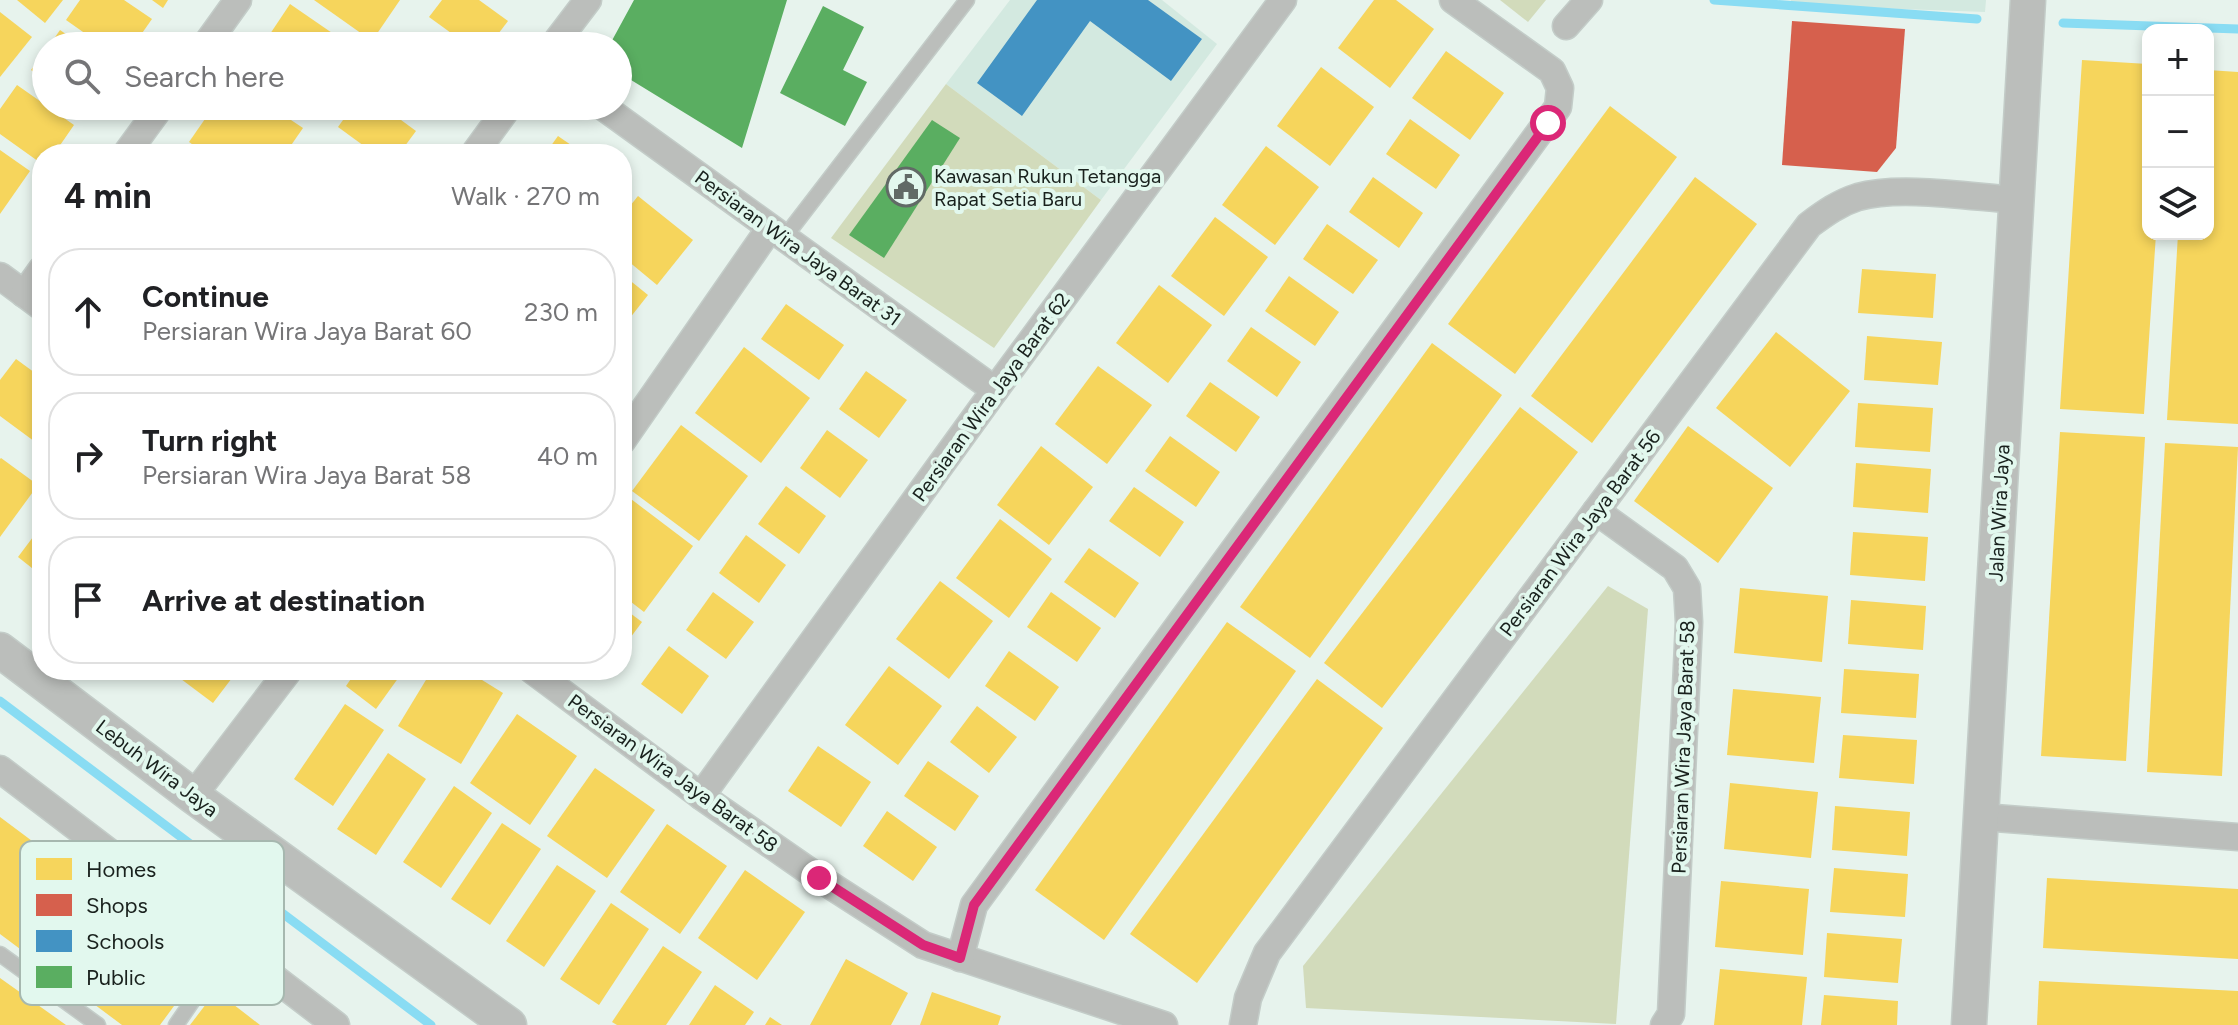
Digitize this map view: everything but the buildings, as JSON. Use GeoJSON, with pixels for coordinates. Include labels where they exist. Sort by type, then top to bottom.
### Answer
{"type":"FeatureCollection","features":[{"type":"Feature","properties":{"kind":"street"},"geometry":{"type":"LineString","coordinates":[[215,32],[238,0]]}},
{"type":"Feature","properties":{"kind":"street"},"geometry":{"type":"LineString","coordinates":[[564,32],[588,0]]}},
{"type":"Feature","properties":{"kind":"street","name":"Persiaran Wira Jaya Barat 62"},"geometry":{"type":"LineString","coordinates":[[701,796],[1283,0]]}},
{"type":"Feature","properties":{"kind":"street"},"geometry":{"type":"LineString","coordinates":[[960,958],[974,905],[1558,107],[1560,88],[1552,71],[1453,0]]}},
{"type":"Feature","properties":{"kind":"street"},"geometry":{"type":"LineString","coordinates":[[1566,26],[1589,0]]}},
{"type":"Feature","properties":{"kind":"street","name":"Jalan Wira Jaya"},"geometry":{"type":"LineString","coordinates":[[1969,1025],[2028,0]]}},
{"type":"Feature","properties":{"kind":"street"},"geometry":{"type":"LineString","coordinates":[[133,144],[151,120]]}},
{"type":"Feature","properties":{"kind":"street"},"geometry":{"type":"LineString","coordinates":[[481,144],[499,120]]}},
{"type":"Feature","properties":{"kind":"street","name":"Persiaran Wira Jaya Barat 31"},"geometry":{"type":"LineString","coordinates":[[621,120],[995,390]]}},
{"type":"Feature","properties":{"kind":"street","name":"Persiaran Wira Jaya Barat 56"},"geometry":{"type":"LineString","coordinates":[[1243,1025],[1248,998],[1267,953],[1809,225],[1832,208],[1860,196],[1890,194],[2016,200]]}},
{"type":"Feature","properties":{"kind":"street"},"geometry":{"type":"LineString","coordinates":[[632,428],[777,233]]}},
{"type":"Feature","properties":{"kind":"street"},"geometry":{"type":"LineString","coordinates":[[0,276],[32,300]]}},
{"type":"Feature","properties":{"kind":"street","name":"Persiaran Wira Jaya Barat 58"},"geometry":{"type":"LineString","coordinates":[[1596,511],[1675,568],[1687,588],[1689,622],[1671,1014],[1664,1025]]}},
{"type":"Feature","properties":{"kind":"street","name":"Lebuh Wira Jaya"},"geometry":{"type":"LineString","coordinates":[[0,650],[32,674]]}},
{"type":"Feature","properties":{"kind":"street","name":"Lebuh Wira Jaya"},"geometry":{"type":"LineString","coordinates":[[40,680],[255,841]]}},
{"type":"Feature","properties":{"kind":"street"},"geometry":{"type":"LineString","coordinates":[[193,796],[281,680]]}},
{"type":"Feature","properties":{"kind":"street","name":"Persiaran Wira Jaya Barat 58"},"geometry":{"type":"LineString","coordinates":[[545,680],[701,796],[923,945],[1164,1025]]}},
{"type":"Feature","properties":{"kind":"street"},"geometry":{"type":"LineString","coordinates":[[0,769],[94,841]]}},
{"type":"Feature","properties":{"kind":"street"},"geometry":{"type":"LineString","coordinates":[[1982,817],[2238,837]]}},
{"type":"Feature","properties":{"kind":"street","name":"Lebuh Wira Jaya"},"geometry":{"type":"LineString","coordinates":[[284,862],[509,1025]]}},
{"type":"Feature","properties":{"kind":"street"},"geometry":{"type":"LineString","coordinates":[[284,985],[336,1025]]}},
{"type":"Feature","properties":{"kind":"lane"},"geometry":{"type":"LineString","coordinates":[[777,233],[967,0]]}},
{"type":"Feature","properties":{"kind":"lane"},"geometry":{"type":"LineString","coordinates":[[0,954],[20,968]]}},
{"type":"Feature","properties":{"kind":"lane"},"geometry":{"type":"LineString","coordinates":[[70,1005],[98,1025]]}},
{"type":"Feature","properties":{"kind":"lane"},"geometry":{"type":"LineString","coordinates":[[176,1025],[190,1005]]}},
{"type":"Feature","properties":{"kind":"shaded area"},"geometry":{"type":"Polygon","coordinates":[[[1010,0],[1162,0],[1217,44],[1101,200],[946,84],[1010,0]]]}},
{"type":"Feature","properties":{"kind":"shaded area"},"geometry":{"type":"Polygon","coordinates":[[[1791,0],[1986,0],[1985,12],[1791,5],[1791,0]]]}},
{"type":"Feature","properties":{"kind":"green space"},"geometry":{"type":"Polygon","coordinates":[[[1500,0],[1546,0],[1528,22],[1500,0]]]}},
{"type":"Feature","properties":{"kind":"green space"},"geometry":{"type":"Polygon","coordinates":[[[946,84],[1101,200],[994,348],[831,238],[946,84]]]}},
{"type":"Feature","properties":{"kind":"green space"},"geometry":{"type":"Polygon","coordinates":[[[1608,586],[1648,609],[1616,1024],[1306,1008],[1303,966],[1608,586]]]}},
{"type":"Feature","properties":{"kind":"waterway"},"geometry":{"type":"LineString","coordinates":[[1714,0],[1977,19]]}},
{"type":"Feature","properties":{"kind":"waterway"},"geometry":{"type":"LineString","coordinates":[[2063,23],[2238,29]]}},
{"type":"Feature","properties":{"kind":"waterway"},"geometry":{"type":"LineString","coordinates":[[0,701],[186,841]]}},
{"type":"Feature","properties":{"kind":"waterway"},"geometry":{"type":"LineString","coordinates":[[284,914],[431,1025]]}},
{"type":"Feature","properties":{"kind":"place","name":"Kawasan Rukun Tetangga Rapat Setia Baru"},"geometry":{"type":"Point","coordinates":[906,187]}},
{"type":"Feature","properties":{"kind":"route"},"geometry":{"type":"LineString","coordinates":[[819,878],[923,945],[960,958],[974,905],[1548,123]]}}]}
